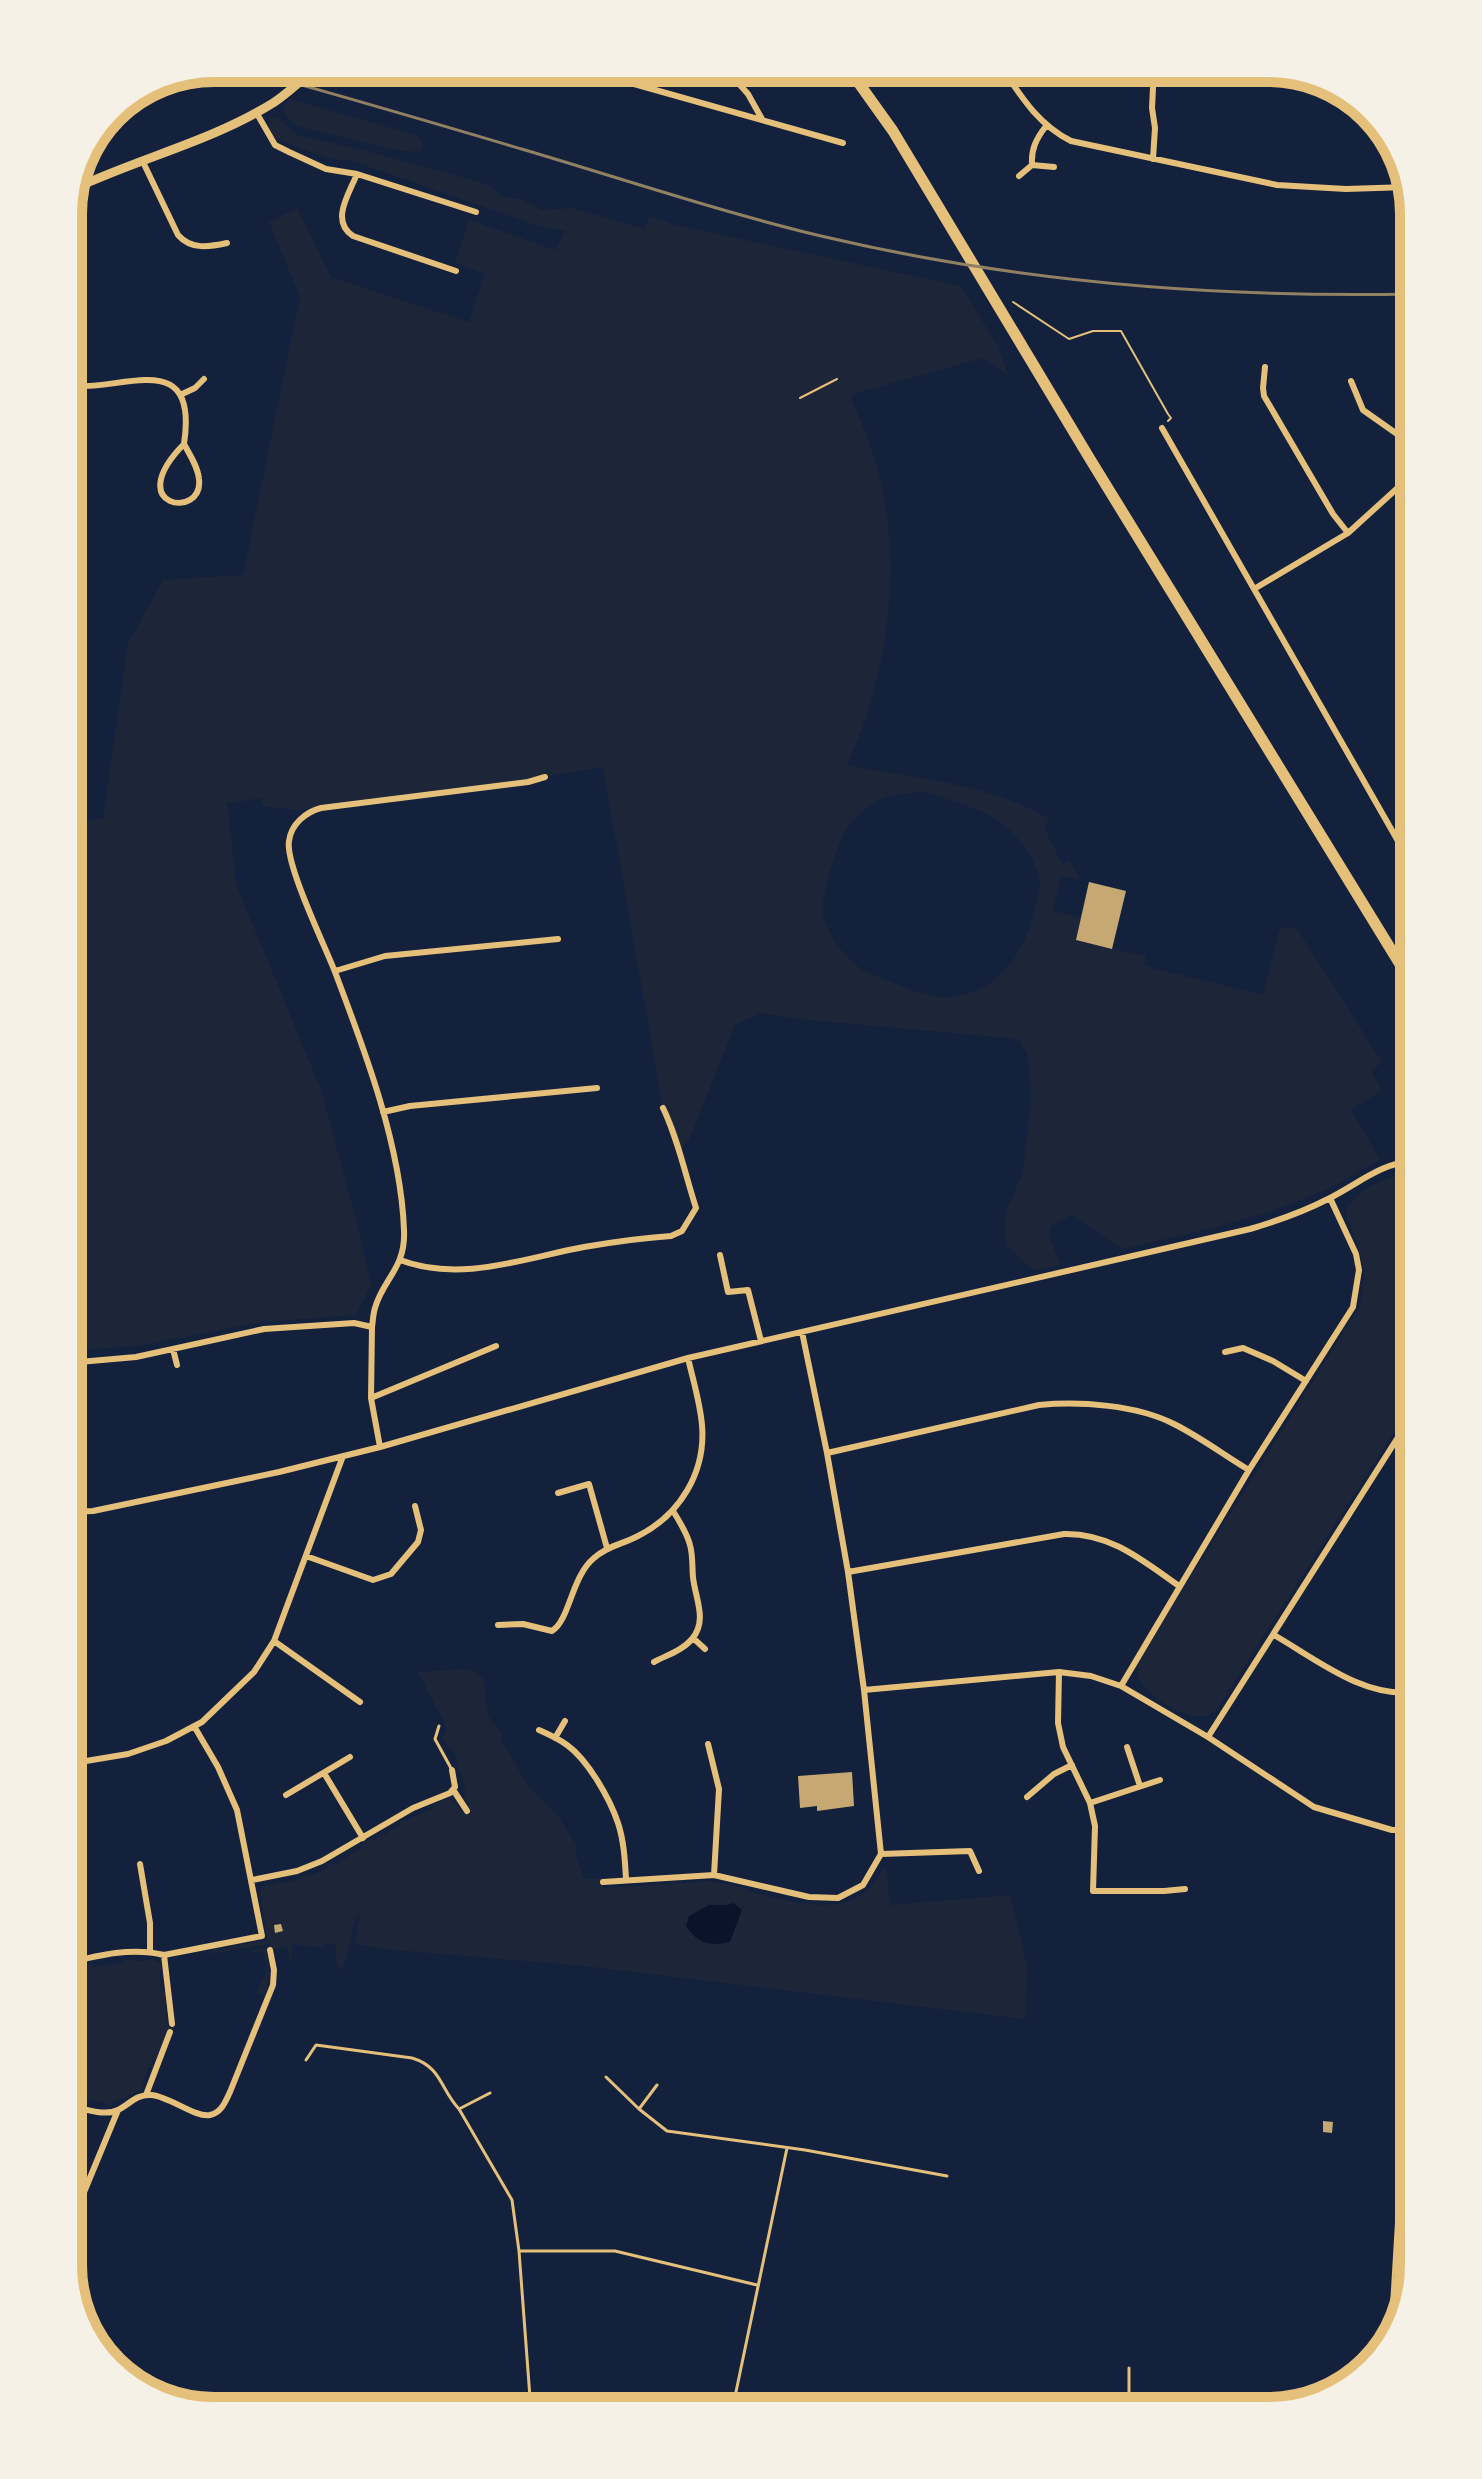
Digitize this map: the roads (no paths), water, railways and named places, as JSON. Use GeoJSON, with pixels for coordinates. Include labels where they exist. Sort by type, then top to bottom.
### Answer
{"type":"FeatureCollection","features":[{"type":"Feature","properties":{"kind":"highway"},"geometry":{"type":"LineString","coordinates":[[858,82],[893,131],[1400,964]]}},
{"type":"Feature","properties":{"kind":"main road"},"geometry":{"type":"LineString","coordinates":[[85,184],[256,112],[300,82]]}},
{"type":"Feature","properties":{"kind":"street"},"geometry":{"type":"LineString","coordinates":[[627,82],[843,143]]}},
{"type":"Feature","properties":{"kind":"street"},"geometry":{"type":"LineString","coordinates":[[737,82],[762,119]]}},
{"type":"Feature","properties":{"kind":"street"},"geometry":{"type":"LineString","coordinates":[[1011,82],[1031,112],[1046,126],[1071,141],[1277,185],[1346,189],[1397,187]]}},
{"type":"Feature","properties":{"kind":"street"},"geometry":{"type":"LineString","coordinates":[[1153,82],[1153,159]]}},
{"type":"Feature","properties":{"kind":"street"},"geometry":{"type":"LineString","coordinates":[[256,112],[275,145],[326,169],[357,174],[476,212]]}},
{"type":"Feature","properties":{"kind":"street"},"geometry":{"type":"LineString","coordinates":[[1032,165],[1036,139],[1046,126]]}},
{"type":"Feature","properties":{"kind":"street"},"geometry":{"type":"LineString","coordinates":[[143,162],[184,242],[211,247],[227,243]]}},
{"type":"Feature","properties":{"kind":"street"},"geometry":{"type":"LineString","coordinates":[[1019,176],[1032,165],[1054,167]]}},
{"type":"Feature","properties":{"kind":"street"},"geometry":{"type":"LineString","coordinates":[[357,174],[341,214],[342,227],[346,231],[456,271]]}},
{"type":"Feature","properties":{"kind":"street"},"geometry":{"type":"LineString","coordinates":[[1265,367],[1264,396],[1333,514],[1348,533]]}},
{"type":"Feature","properties":{"kind":"street"},"geometry":{"type":"LineString","coordinates":[[82,388],[146,378],[172,386],[180,395],[185,405],[187,425],[184,444],[199,478],[199,490],[191,500],[182,504],[172,503],[163,496],[159,485],[169,459],[184,444]]}},
{"type":"Feature","properties":{"kind":"street"},"geometry":{"type":"LineString","coordinates":[[180,395],[195,388],[204,379]]}},
{"type":"Feature","properties":{"kind":"street"},"geometry":{"type":"LineString","coordinates":[[1351,381],[1363,410],[1377,417],[1400,438]]}},
{"type":"Feature","properties":{"kind":"street"},"geometry":{"type":"LineString","coordinates":[[1162,428],[1400,844]]}},
{"type":"Feature","properties":{"kind":"street"},"geometry":{"type":"LineString","coordinates":[[1254,589],[1348,533],[1399,487]]}},
{"type":"Feature","properties":{"kind":"street"},"geometry":{"type":"LineString","coordinates":[[380,1447],[371,1398],[372,1327],[375,1306],[400,1260],[404,1235],[402,1194],[383,1112],[335,971],[290,854],[289,841],[300,819],[310,811],[321,808],[513,784],[545,777]]}},
{"type":"Feature","properties":{"kind":"street"},"geometry":{"type":"LineString","coordinates":[[335,971],[385,956],[558,939]]}},
{"type":"Feature","properties":{"kind":"street"},"geometry":{"type":"LineString","coordinates":[[383,1112],[410,1106],[597,1088]]}},
{"type":"Feature","properties":{"kind":"street"},"geometry":{"type":"LineString","coordinates":[[400,1260],[453,1270],[478,1269],[585,1246],[671,1236],[682,1231],[696,1208],[674,1130],[663,1108]]}},
{"type":"Feature","properties":{"kind":"street"},"geometry":{"type":"LineString","coordinates":[[82,1511],[279,1472],[380,1447],[688,1358],[1226,1235],[1278,1220],[1330,1198],[1400,1162]]}},
{"type":"Feature","properties":{"kind":"street"},"geometry":{"type":"LineString","coordinates":[[1121,1686],[1249,1470],[1353,1307],[1359,1270],[1356,1254],[1330,1198]]}},
{"type":"Feature","properties":{"kind":"street"},"geometry":{"type":"LineString","coordinates":[[720,1255],[728,1292],[748,1290],[761,1341]]}},
{"type":"Feature","properties":{"kind":"street"},"geometry":{"type":"LineString","coordinates":[[82,1362],[136,1357],[264,1329],[354,1323],[372,1327]]}},
{"type":"Feature","properties":{"kind":"street"},"geometry":{"type":"LineString","coordinates":[[603,1882],[714,1875],[809,1897],[838,1898],[863,1885],[881,1854],[848,1572],[802,1332]]}},
{"type":"Feature","properties":{"kind":"street"},"geometry":{"type":"LineString","coordinates":[[371,1398],[496,1346]]}},
{"type":"Feature","properties":{"kind":"street"},"geometry":{"type":"LineString","coordinates":[[1225,1352],[1243,1348],[1273,1361],[1306,1381]]}},
{"type":"Feature","properties":{"kind":"street"},"geometry":{"type":"LineString","coordinates":[[173,1349],[177,1365]]}},
{"type":"Feature","properties":{"kind":"street"},"geometry":{"type":"LineString","coordinates":[[498,1625],[523,1624],[552,1631],[560,1627],[578,1577],[593,1558],[607,1548],[638,1537],[673,1511],[698,1471],[702,1443],[702,1423],[688,1358]]}},
{"type":"Feature","properties":{"kind":"street"},"geometry":{"type":"LineString","coordinates":[[827,1453],[1039,1405],[1073,1402],[1129,1410],[1173,1423],[1249,1470]]}},
{"type":"Feature","properties":{"kind":"street"},"geometry":{"type":"LineString","coordinates":[[1208,1737],[1400,1434]]}},
{"type":"Feature","properties":{"kind":"street"},"geometry":{"type":"LineString","coordinates":[[82,1762],[128,1754],[166,1741],[194,1726],[224,1703],[254,1672],[274,1641],[343,1456]]}},
{"type":"Feature","properties":{"kind":"street"},"geometry":{"type":"LineString","coordinates":[[558,1493],[589,1484],[607,1548]]}},
{"type":"Feature","properties":{"kind":"street"},"geometry":{"type":"LineString","coordinates":[[306,1556],[373,1580],[391,1574],[418,1542],[421,1530],[415,1506]]}},
{"type":"Feature","properties":{"kind":"street"},"geometry":{"type":"LineString","coordinates":[[654,1662],[693,1638],[701,1612],[693,1580],[691,1548],[673,1511]]}},
{"type":"Feature","properties":{"kind":"street"},"geometry":{"type":"LineString","coordinates":[[848,1572],[1080,1533],[1128,1550],[1179,1586]]}},
{"type":"Feature","properties":{"kind":"street"},"geometry":{"type":"LineString","coordinates":[[1274,1635],[1366,1686],[1400,1692]]}},
{"type":"Feature","properties":{"kind":"street"},"geometry":{"type":"LineString","coordinates":[[693,1638],[705,1649]]}},
{"type":"Feature","properties":{"kind":"street"},"geometry":{"type":"LineString","coordinates":[[274,1641],[360,1702]]}},
{"type":"Feature","properties":{"kind":"street"},"geometry":{"type":"LineString","coordinates":[[864,1690],[1059,1672],[1091,1676],[1121,1686],[1208,1737],[1314,1807],[1400,1830]]}},
{"type":"Feature","properties":{"kind":"street"},"geometry":{"type":"LineString","coordinates":[[1059,1672],[1058,1723],[1063,1747],[1090,1803],[1096,1846],[1093,1891],[1185,1889]]}},
{"type":"Feature","properties":{"kind":"street"},"geometry":{"type":"LineString","coordinates":[[555,1738],[565,1721]]}},
{"type":"Feature","properties":{"kind":"street"},"geometry":{"type":"LineString","coordinates":[[82,1960],[118,1953],[164,1955],[262,1936],[234,1802],[194,1726]]}},
{"type":"Feature","properties":{"kind":"street"},"geometry":{"type":"LineString","coordinates":[[539,1730],[568,1745],[584,1761],[618,1823],[626,1879]]}},
{"type":"Feature","properties":{"kind":"street"},"geometry":{"type":"LineString","coordinates":[[708,1744],[719,1789],[714,1875]]}},
{"type":"Feature","properties":{"kind":"street"},"geometry":{"type":"LineString","coordinates":[[1127,1747],[1140,1786]]}},
{"type":"Feature","properties":{"kind":"street"},"geometry":{"type":"LineString","coordinates":[[286,1795],[350,1757]]}},
{"type":"Feature","properties":{"kind":"street"},"geometry":{"type":"LineString","coordinates":[[1027,1797],[1054,1774],[1072,1765]]}},
{"type":"Feature","properties":{"kind":"street"},"geometry":{"type":"LineString","coordinates":[[452,1770],[454,1791],[467,1811]]}},
{"type":"Feature","properties":{"kind":"street"},"geometry":{"type":"LineString","coordinates":[[324,1773],[363,1838]]}},
{"type":"Feature","properties":{"kind":"street"},"geometry":{"type":"LineString","coordinates":[[1090,1803],[1160,1780]]}},
{"type":"Feature","properties":{"kind":"street"},"geometry":{"type":"LineString","coordinates":[[252,1880],[309,1868],[413,1808],[454,1791]]}},
{"type":"Feature","properties":{"kind":"street"},"geometry":{"type":"LineString","coordinates":[[881,1854],[970,1851],[979,1871]]}},
{"type":"Feature","properties":{"kind":"street"},"geometry":{"type":"LineString","coordinates":[[140,1864],[150,1923],[150,1952]]}},
{"type":"Feature","properties":{"kind":"street"},"geometry":{"type":"LineString","coordinates":[[82,2197],[118,2110],[135,2098],[159,2096],[204,2115],[214,2114],[222,2108],[273,1985],[270,1950]]}},
{"type":"Feature","properties":{"kind":"street"},"geometry":{"type":"LineString","coordinates":[[146,2095],[171,2028],[164,1955]]}},
{"type":"Feature","properties":{"kind":"street"},"geometry":{"type":"LineString","coordinates":[[82,2108],[118,2110]]}},
{"type":"Feature","properties":{"kind":"lane"},"geometry":{"type":"LineString","coordinates":[[439,1726],[435,1739],[452,1770]]}},
{"type":"Feature","properties":{"kind":"lane"},"geometry":{"type":"LineString","coordinates":[[306,2060],[316,2045],[412,2058],[434,2069],[449,2099],[459,2109],[512,2200],[530,2397]]}},
{"type":"Feature","properties":{"kind":"lane"},"geometry":{"type":"LineString","coordinates":[[606,2077],[667,2131],[787,2147],[947,2176]]}},
{"type":"Feature","properties":{"kind":"lane"},"geometry":{"type":"LineString","coordinates":[[639,2109],[657,2085]]}},
{"type":"Feature","properties":{"kind":"lane"},"geometry":{"type":"LineString","coordinates":[[459,2109],[490,2093]]}},
{"type":"Feature","properties":{"kind":"lane"},"geometry":{"type":"LineString","coordinates":[[735,2397],[787,2147]]}},
{"type":"Feature","properties":{"kind":"lane"},"geometry":{"type":"LineString","coordinates":[[1391,2313],[1400,2164]]}},
{"type":"Feature","properties":{"kind":"lane"},"geometry":{"type":"LineString","coordinates":[[519,2251],[615,2251],[757,2285]]}},
{"type":"Feature","properties":{"kind":"lane"},"geometry":{"type":"LineString","coordinates":[[1129,2368],[1129,2397]]}},
{"type":"Feature","properties":{"kind":"railway"},"geometry":{"type":"LineString","coordinates":[[289,82],[746,217],[894,252],[1041,276],[1116,284],[1265,293],[1400,294]]}},
{"type":"Feature","properties":{"kind":"railway"},"geometry":{"type":"LineString","coordinates":[[334,82],[343,85]]}}]}
